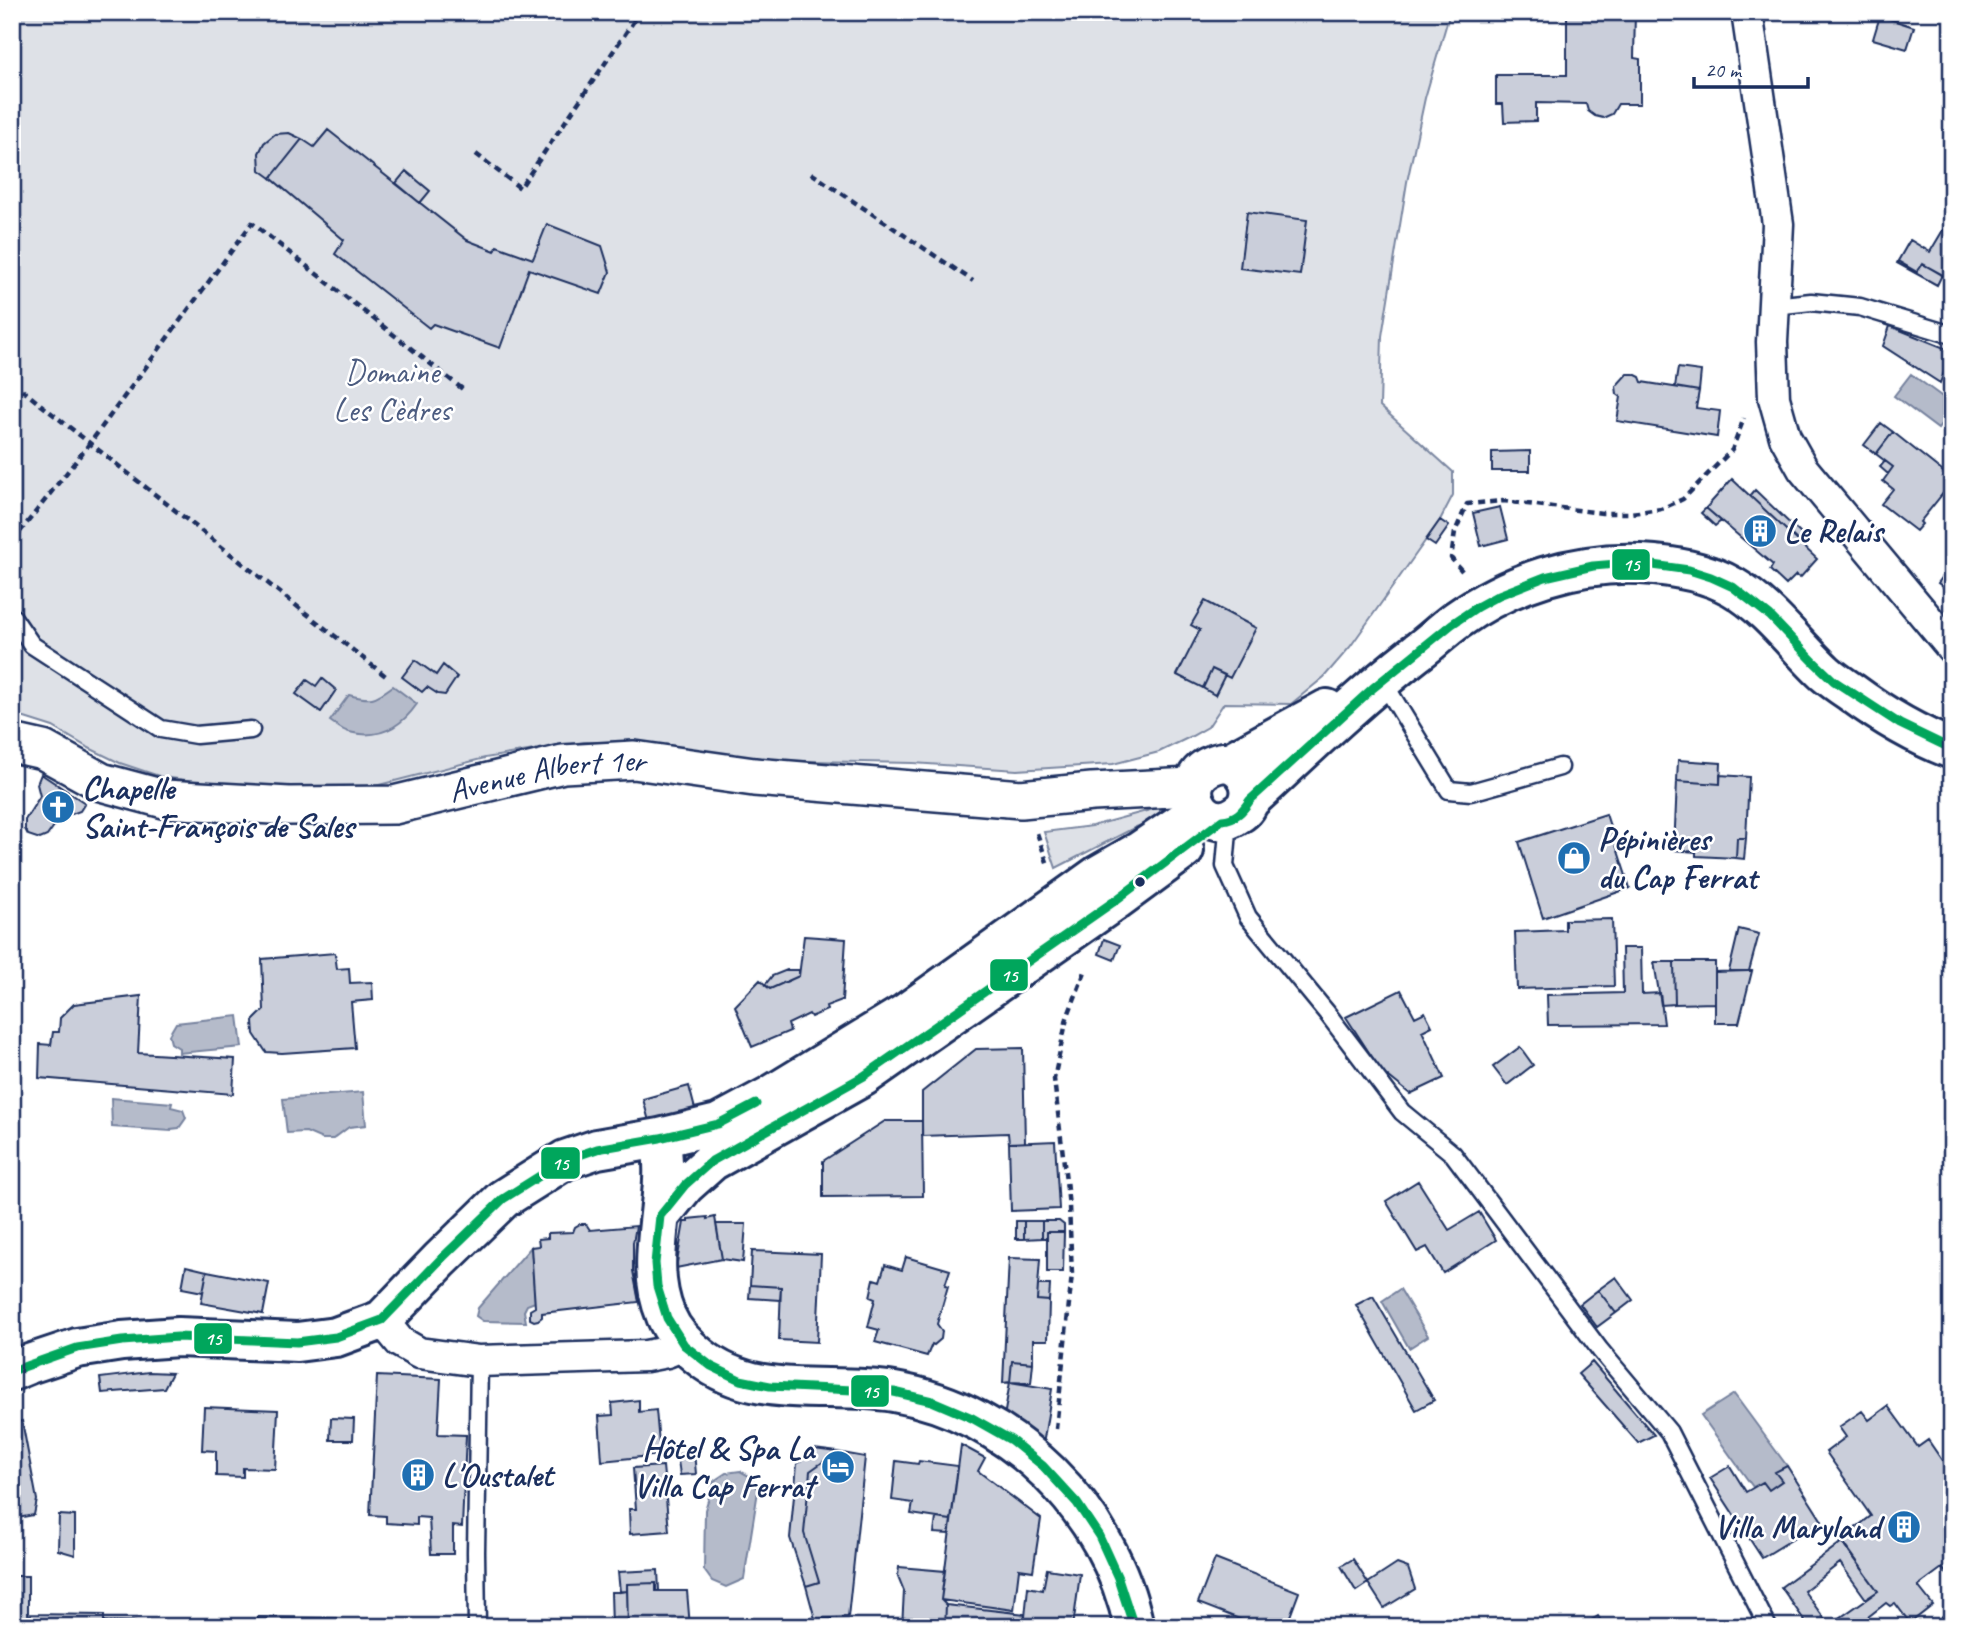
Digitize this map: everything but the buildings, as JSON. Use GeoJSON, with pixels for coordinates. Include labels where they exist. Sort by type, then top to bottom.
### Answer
{"type":"FeatureCollection","features":[{"type":"Feature","properties":{"kind":"main road"},"geometry":{"type":"LineString","coordinates":[[660,1216],[685,1185],[712,1161],[856,1063],[906,1013],[1100,874],[1140,851],[1381,680],[1458,620],[1489,600],[1523,584],[1584,567],[1618,563],[1682,568],[1711,576],[1734,587],[1755,603],[1826,675],[1872,708],[1929,740],[1952,749]]}},
{"type":"Feature","properties":{"kind":"main road"},"geometry":{"type":"LineString","coordinates":[[12,1371],[77,1348],[122,1341],[177,1337],[297,1342],[336,1337],[382,1320],[439,1260],[503,1199],[565,1160],[597,1149],[718,1124],[770,1096],[856,1063]]}},
{"type":"Feature","properties":{"kind":"main road"},"geometry":{"type":"LineString","coordinates":[[660,1138],[663,1153],[660,1216],[654,1263],[657,1286],[667,1318],[684,1345],[711,1366],[740,1380],[770,1386],[894,1392],[932,1401],[972,1418],[1011,1440],[1043,1466],[1077,1503],[1099,1536],[1118,1578],[1134,1627]]}},
{"type":"Feature","properties":{"kind":"street"},"geometry":{"type":"LineString","coordinates":[[1747,12],[1778,224],[1772,342],[1774,398],[1785,438],[1803,469],[1952,648]]}},
{"type":"Feature","properties":{"kind":"street","name":"Avenue Albert 1er"},"geometry":{"type":"LineString","coordinates":[[12,743],[43,750],[101,782],[164,799],[289,806],[394,805],[563,764],[634,760],[754,777],[1021,799],[1092,792],[1180,767],[1219,795]]}},
{"type":"Feature","properties":{"kind":"street"},"geometry":{"type":"LineString","coordinates":[[382,1320],[400,1342],[419,1353],[480,1361],[646,1356],[684,1345]]}},
{"type":"Feature","properties":{"kind":"lane"},"geometry":{"type":"LineString","coordinates":[[1774,306],[1811,302],[1860,307],[1952,335]]}},
{"type":"Feature","properties":{"kind":"lane"},"geometry":{"type":"LineString","coordinates":[[12,616],[32,645],[161,729],[196,735],[251,730]]}},
{"type":"Feature","properties":{"kind":"lane"},"geometry":{"type":"LineString","coordinates":[[1381,680],[1449,790],[1471,792],[1560,767]]}},
{"type":"Feature","properties":{"kind":"lane"},"geometry":{"type":"LineString","coordinates":[[1219,795],[1225,866],[1248,917],[1327,1013],[1402,1112],[1453,1154],[1600,1350],[1669,1432],[1768,1627]]}},
{"type":"Feature","properties":{"kind":"lane"},"geometry":{"type":"LineString","coordinates":[[477,1627],[480,1361]]}},
{"type":"Feature","properties":{"kind":"path"},"geometry":{"type":"LineString","coordinates":[[476,154],[520,188],[640,12]]}},
{"type":"Feature","properties":{"kind":"path"},"geometry":{"type":"LineString","coordinates":[[811,173],[973,281]]}},
{"type":"Feature","properties":{"kind":"path"},"geometry":{"type":"LineString","coordinates":[[12,542],[90,443],[252,223],[465,391]]}},
{"type":"Feature","properties":{"kind":"path"},"geometry":{"type":"LineString","coordinates":[[12,382],[387,677]]}},
{"type":"Feature","properties":{"kind":"path"},"geometry":{"type":"LineString","coordinates":[[1455,532],[1466,504],[1503,502],[1602,513],[1661,509],[1683,499],[1732,450]]}},
{"type":"Feature","properties":{"kind":"path"},"geometry":{"type":"LineString","coordinates":[[1034,825],[1050,868]]}},
{"type":"Feature","properties":{"kind":"path"},"geometry":{"type":"LineString","coordinates":[[1043,1466],[1055,1438],[1072,1274],[1069,1206],[1054,1079],[1067,1018],[1087,966]]}},
{"type":"Feature","properties":{"kind":"green space","name":"Domaine Les Cèdres"},"geometry":{"type":"Polygon","coordinates":[[[12,12],[1450,12],[1425,98],[1407,182],[1382,336],[1380,406],[1453,472],[1453,495],[1440,520],[1350,647],[1324,677],[1291,704],[1224,703],[1208,727],[1192,736],[1159,752],[1113,764],[1017,770],[913,763],[758,760],[639,742],[584,742],[485,758],[375,786],[243,787],[162,777],[120,763],[53,727],[12,714],[12,12]]]}},
{"type":"Feature","properties":{"kind":"green space"},"geometry":{"type":"Polygon","coordinates":[[[1161,807],[1163,814],[1159,819],[1136,827],[1056,868],[1044,832],[1092,826],[1161,807]]]}},
{"type":"Feature","properties":{"kind":"water"},"geometry":{"type":"Polygon","coordinates":[[[1911,374],[1952,404],[1952,410],[1938,429],[1894,396],[1911,374]]]}},
{"type":"Feature","properties":{"kind":"water"},"geometry":{"type":"Polygon","coordinates":[[[393,686],[417,704],[404,719],[388,730],[360,734],[344,730],[330,721],[349,695],[372,698],[393,686]]]}},
{"type":"Feature","properties":{"kind":"water"},"geometry":{"type":"Polygon","coordinates":[[[238,1016],[242,1047],[179,1053],[179,1048],[171,1043],[169,1035],[176,1023],[238,1016]]]}},
{"type":"Feature","properties":{"kind":"water"},"geometry":{"type":"Polygon","coordinates":[[[363,1092],[366,1125],[349,1127],[333,1139],[322,1139],[306,1132],[287,1133],[283,1099],[363,1092]]]}},
{"type":"Feature","properties":{"kind":"water"},"geometry":{"type":"Polygon","coordinates":[[[111,1098],[172,1103],[171,1107],[183,1110],[186,1118],[179,1128],[171,1131],[112,1127],[111,1098]]]}},
{"type":"Feature","properties":{"kind":"water"},"geometry":{"type":"Polygon","coordinates":[[[531,1247],[535,1302],[527,1305],[524,1311],[526,1322],[483,1321],[476,1316],[478,1308],[531,1247]]]}},
{"type":"Feature","properties":{"kind":"water"},"geometry":{"type":"Polygon","coordinates":[[[1400,1289],[1428,1336],[1409,1348],[1382,1301],[1400,1289]]]}},
{"type":"Feature","properties":{"kind":"water"},"geometry":{"type":"Polygon","coordinates":[[[1734,1394],[1787,1466],[1776,1472],[1782,1481],[1769,1490],[1763,1482],[1753,1487],[1701,1415],[1734,1394]]]}},
{"type":"Feature","properties":{"kind":"water"},"geometry":{"type":"Polygon","coordinates":[[[740,1471],[751,1477],[758,1491],[744,1579],[726,1587],[712,1581],[704,1570],[705,1510],[714,1481],[726,1473],[740,1471]]]}},
{"type":"Feature","properties":{"kind":"transit line","name":"15"},"geometry":{"type":"LineString","coordinates":[[1134,1627],[1118,1578],[1099,1536],[1077,1503],[1043,1466],[1011,1440],[972,1418],[932,1401],[894,1392],[770,1386],[740,1380],[711,1366],[684,1345],[667,1318],[657,1286],[655,1263],[660,1216],[685,1185],[712,1161],[864,1076],[1116,900],[1222,820],[1239,814],[1250,800],[1373,688],[1452,624],[1499,595],[1545,577],[1593,566],[1617,564],[1653,565],[1689,570],[1711,577],[1733,587],[1770,616],[1834,681],[1900,724],[1952,749]]}},
{"type":"Feature","properties":{"kind":"transit line","name":"15"},"geometry":{"type":"LineString","coordinates":[[12,1371],[77,1348],[122,1341],[178,1337],[297,1342],[336,1337],[382,1320],[503,1199],[565,1160],[597,1149],[718,1124],[756,1104]]}},
{"type":"Feature","properties":{"kind":"place","name":"Le Relais"},"geometry":{"type":"Point","coordinates":[1760,531]}},
{"type":"Feature","properties":{"kind":"place","name":"Chapelle Saint-François de Sales"},"geometry":{"type":"Point","coordinates":[58,807]}},
{"type":"Feature","properties":{"kind":"place","name":"Pépinières du Cap Ferrat"},"geometry":{"type":"Point","coordinates":[1574,858]}},
{"type":"Feature","properties":{"kind":"place","name":"Hôtel & Spa La Villa Cap Ferrat"},"geometry":{"type":"Point","coordinates":[838,1467]}},
{"type":"Feature","properties":{"kind":"place","name":"L'Oustalet"},"geometry":{"type":"Point","coordinates":[418,1475]}},
{"type":"Feature","properties":{"kind":"place","name":"Villa Maryland"},"geometry":{"type":"Point","coordinates":[1904,1527]}}]}
